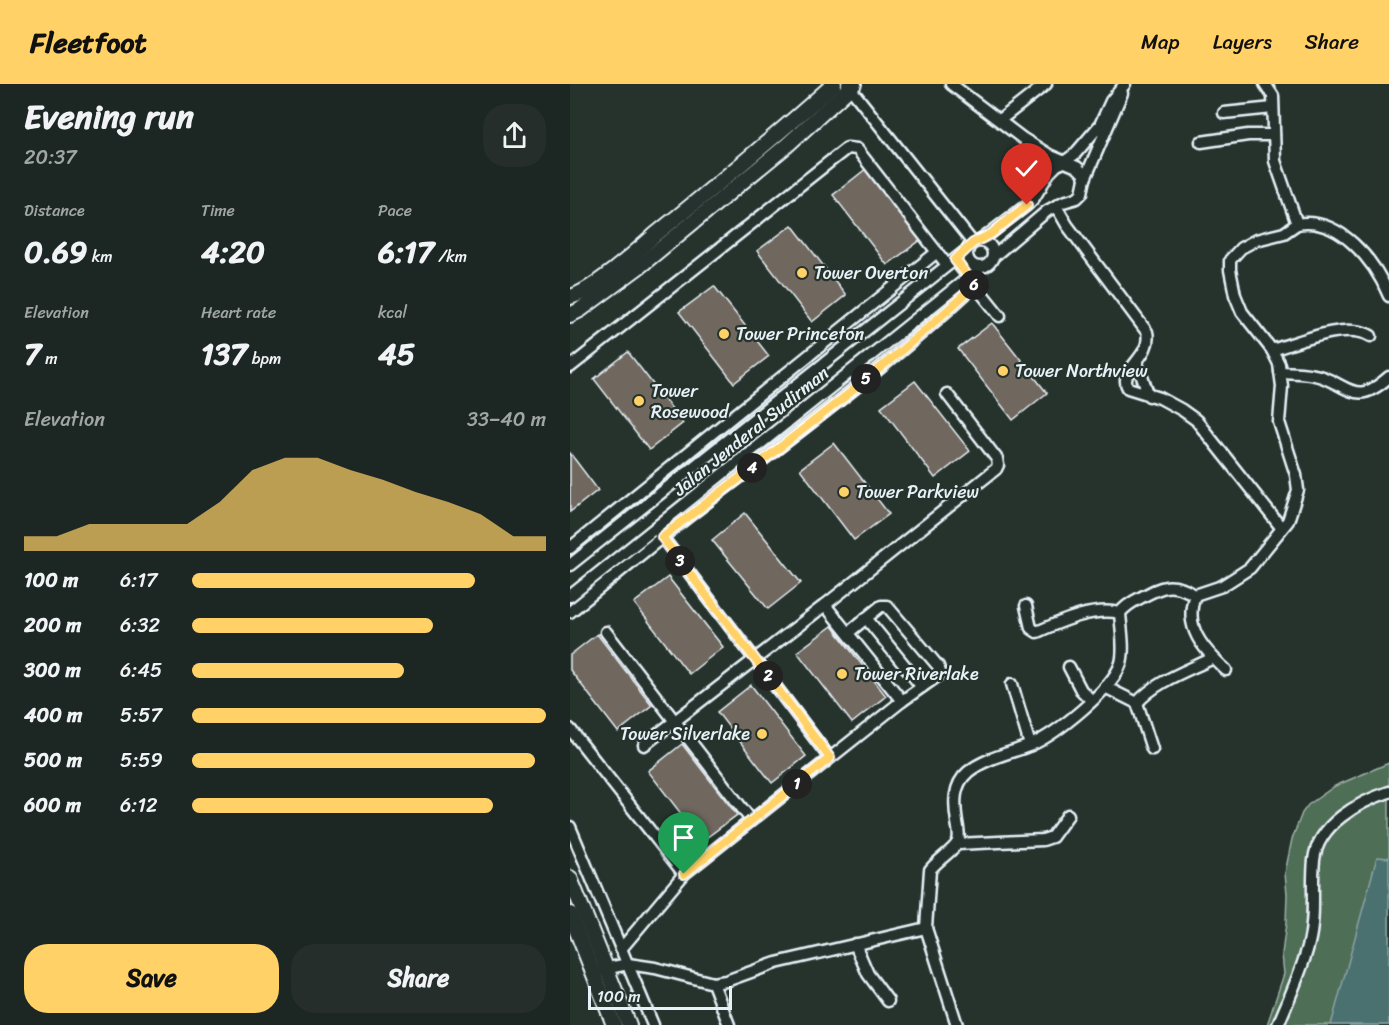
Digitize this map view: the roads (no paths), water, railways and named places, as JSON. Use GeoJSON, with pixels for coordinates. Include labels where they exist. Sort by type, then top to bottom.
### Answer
{"type":"FeatureCollection","features":[{"type":"Feature","properties":{"kind":"main road"},"geometry":{"type":"LineString","coordinates":[[570,297],[594,284],[629,258],[834,84]]}},
{"type":"Feature","properties":{"kind":"main road"},"geometry":{"type":"LineString","coordinates":[[570,315],[641,265],[786,146],[851,85]]}},
{"type":"Feature","properties":{"kind":"main road"},"geometry":{"type":"LineString","coordinates":[[570,878],[600,970],[614,1025]]}},
{"type":"Feature","properties":{"kind":"main road"},"geometry":{"type":"LineString","coordinates":[[570,914],[629,1025]]}},
{"type":"Feature","properties":{"kind":"street"},"geometry":{"type":"LineString","coordinates":[[951,84],[1022,138],[1081,170],[1085,179]]}},
{"type":"Feature","properties":{"kind":"street"},"geometry":{"type":"LineString","coordinates":[[1000,120],[1046,84]]}},
{"type":"Feature","properties":{"kind":"street"},"geometry":{"type":"LineString","coordinates":[[570,596],[827,410],[937,320],[972,282],[980,268],[992,262],[994,256],[1038,218],[1056,206],[1082,194],[1085,179],[1118,106],[1125,84]]}},
{"type":"Feature","properties":{"kind":"street","name":"Jalan Jenderal Sudirman"},"geometry":{"type":"LineString","coordinates":[[570,565],[951,262],[1027,205],[1057,165],[1075,154],[1100,125],[1111,101],[1125,84]]}},
{"type":"Feature","properties":{"kind":"street"},"geometry":{"type":"LineString","coordinates":[[1265,84],[1273,96],[1275,161],[1297,224]]}},
{"type":"Feature","properties":{"kind":"street"},"geometry":{"type":"LineString","coordinates":[[851,85],[974,244],[991,245],[994,256]]}},
{"type":"Feature","properties":{"kind":"street"},"geometry":{"type":"LineString","coordinates":[[1224,113],[1273,108]]}},
{"type":"Feature","properties":{"kind":"street"},"geometry":{"type":"LineString","coordinates":[[1201,142],[1248,135],[1274,135]]}},
{"type":"Feature","properties":{"kind":"street"},"geometry":{"type":"LineString","coordinates":[[1022,138],[1034,153],[1039,167],[1040,189]]}},
{"type":"Feature","properties":{"kind":"street"},"geometry":{"type":"LineString","coordinates":[[570,367],[847,148],[857,149],[938,252],[972,282],[1000,316]]}},
{"type":"Feature","properties":{"kind":"street"},"geometry":{"type":"LineString","coordinates":[[1056,206],[1067,225],[1149,339],[1144,353],[1125,376],[1124,382],[1128,388],[1160,398],[1196,420],[1280,526]]}},
{"type":"Feature","properties":{"kind":"street"},"geometry":{"type":"LineString","coordinates":[[957,844],[955,802],[960,781],[968,772],[980,765],[1042,740],[1105,687],[1122,660],[1120,613],[1128,605],[1166,586],[1182,588],[1195,595],[1222,586],[1250,568],[1288,521],[1298,490],[1296,475],[1279,422],[1282,386],[1280,372],[1272,350],[1247,320],[1239,306],[1230,261],[1241,248],[1249,243],[1284,233],[1297,224],[1310,222],[1320,224],[1347,238],[1375,268],[1389,296]]}},
{"type":"Feature","properties":{"kind":"street"},"geometry":{"type":"LineString","coordinates":[[974,244],[967,256],[969,262],[980,268]]}},
{"type":"Feature","properties":{"kind":"street"},"geometry":{"type":"LineString","coordinates":[[570,548],[938,252]]}},
{"type":"Feature","properties":{"kind":"street"},"geometry":{"type":"LineString","coordinates":[[1272,350],[1348,330],[1361,331],[1371,336]]}},
{"type":"Feature","properties":{"kind":"street"},"geometry":{"type":"LineString","coordinates":[[1137,363],[1149,396]]}},
{"type":"Feature","properties":{"kind":"street"},"geometry":{"type":"LineString","coordinates":[[1280,372],[1307,373],[1323,378],[1355,394],[1369,390],[1389,377]]}},
{"type":"Feature","properties":{"kind":"street"},"geometry":{"type":"LineString","coordinates":[[775,402],[776,382]]}},
{"type":"Feature","properties":{"kind":"street"},"geometry":{"type":"LineString","coordinates":[[644,744],[825,605],[996,469],[997,459],[947,394]]}},
{"type":"Feature","properties":{"kind":"street"},"geometry":{"type":"LineString","coordinates":[[570,612],[659,533]]}},
{"type":"Feature","properties":{"kind":"street"},"geometry":{"type":"LineString","coordinates":[[659,533],[830,758]]}},
{"type":"Feature","properties":{"kind":"street"},"geometry":{"type":"LineString","coordinates":[[1195,595],[1190,612],[1191,623],[1212,658],[1226,669]]}},
{"type":"Feature","properties":{"kind":"street"},"geometry":{"type":"LineString","coordinates":[[825,605],[902,701]]}},
{"type":"Feature","properties":{"kind":"street"},"geometry":{"type":"LineString","coordinates":[[621,949],[684,874],[902,701],[939,675],[938,666],[887,606],[881,606],[848,633]]}},
{"type":"Feature","properties":{"kind":"street"},"geometry":{"type":"LineString","coordinates":[[1026,606],[1030,628],[1037,632],[1077,617],[1109,610],[1120,613]]}},
{"type":"Feature","properties":{"kind":"street"},"geometry":{"type":"LineString","coordinates":[[866,618],[922,687]]}},
{"type":"Feature","properties":{"kind":"street"},"geometry":{"type":"LineString","coordinates":[[606,632],[751,820]]}},
{"type":"Feature","properties":{"kind":"street"},"geometry":{"type":"LineString","coordinates":[[1137,703],[1158,685],[1212,658]]}},
{"type":"Feature","properties":{"kind":"street"},"geometry":{"type":"LineString","coordinates":[[1069,667],[1080,690],[1092,700]]}},
{"type":"Feature","properties":{"kind":"street"},"geometry":{"type":"LineString","coordinates":[[1012,684],[1030,745]]}},
{"type":"Feature","properties":{"kind":"street"},"geometry":{"type":"LineString","coordinates":[[1105,687],[1137,703],[1152,749]]}},
{"type":"Feature","properties":{"kind":"street"},"geometry":{"type":"LineString","coordinates":[[570,729],[684,874]]}},
{"type":"Feature","properties":{"kind":"street"},"geometry":{"type":"LineString","coordinates":[[1278,1025],[1309,942],[1317,845],[1324,833],[1343,816],[1377,796],[1389,792]]}},
{"type":"Feature","properties":{"kind":"street"},"geometry":{"type":"LineString","coordinates":[[957,1025],[926,928],[930,870],[957,844],[1042,840],[1052,837],[1068,815]]}},
{"type":"Feature","properties":{"kind":"street"},"geometry":{"type":"LineString","coordinates":[[570,826],[653,1025]]}},
{"type":"Feature","properties":{"kind":"street"},"geometry":{"type":"LineString","coordinates":[[600,970],[628,964],[655,968],[713,983],[726,981],[776,963],[926,928]]}},
{"type":"Feature","properties":{"kind":"street"},"geometry":{"type":"LineString","coordinates":[[855,944],[868,974],[888,1001]]}},
{"type":"Feature","properties":{"kind":"street"},"geometry":{"type":"LineString","coordinates":[[713,983],[729,1025]]}},
{"type":"Feature","properties":{"kind":"water"},"geometry":{"type":"Polygon","coordinates":[[[1377,857],[1389,858],[1389,1025],[1331,1025],[1377,857]]]}},
{"type":"Feature","properties":{"kind":"place","name":"Tower Overton"},"geometry":{"type":"Point","coordinates":[802,273]}},
{"type":"Feature","properties":{"kind":"place","name":"Tower Princeton"},"geometry":{"type":"Point","coordinates":[724,334]}},
{"type":"Feature","properties":{"kind":"place","name":"Tower Northview"},"geometry":{"type":"Point","coordinates":[1003,371]}},
{"type":"Feature","properties":{"kind":"place","name":"Tower Rosewood"},"geometry":{"type":"Point","coordinates":[639,401]}},
{"type":"Feature","properties":{"kind":"place","name":"Tower Parkview"},"geometry":{"type":"Point","coordinates":[844,492]}},
{"type":"Feature","properties":{"kind":"place","name":"Tower Riverlake"},"geometry":{"type":"Point","coordinates":[842,674]}},
{"type":"Feature","properties":{"kind":"place","name":"Tower Silverlake"},"geometry":{"type":"Point","coordinates":[762,734]}}]}
